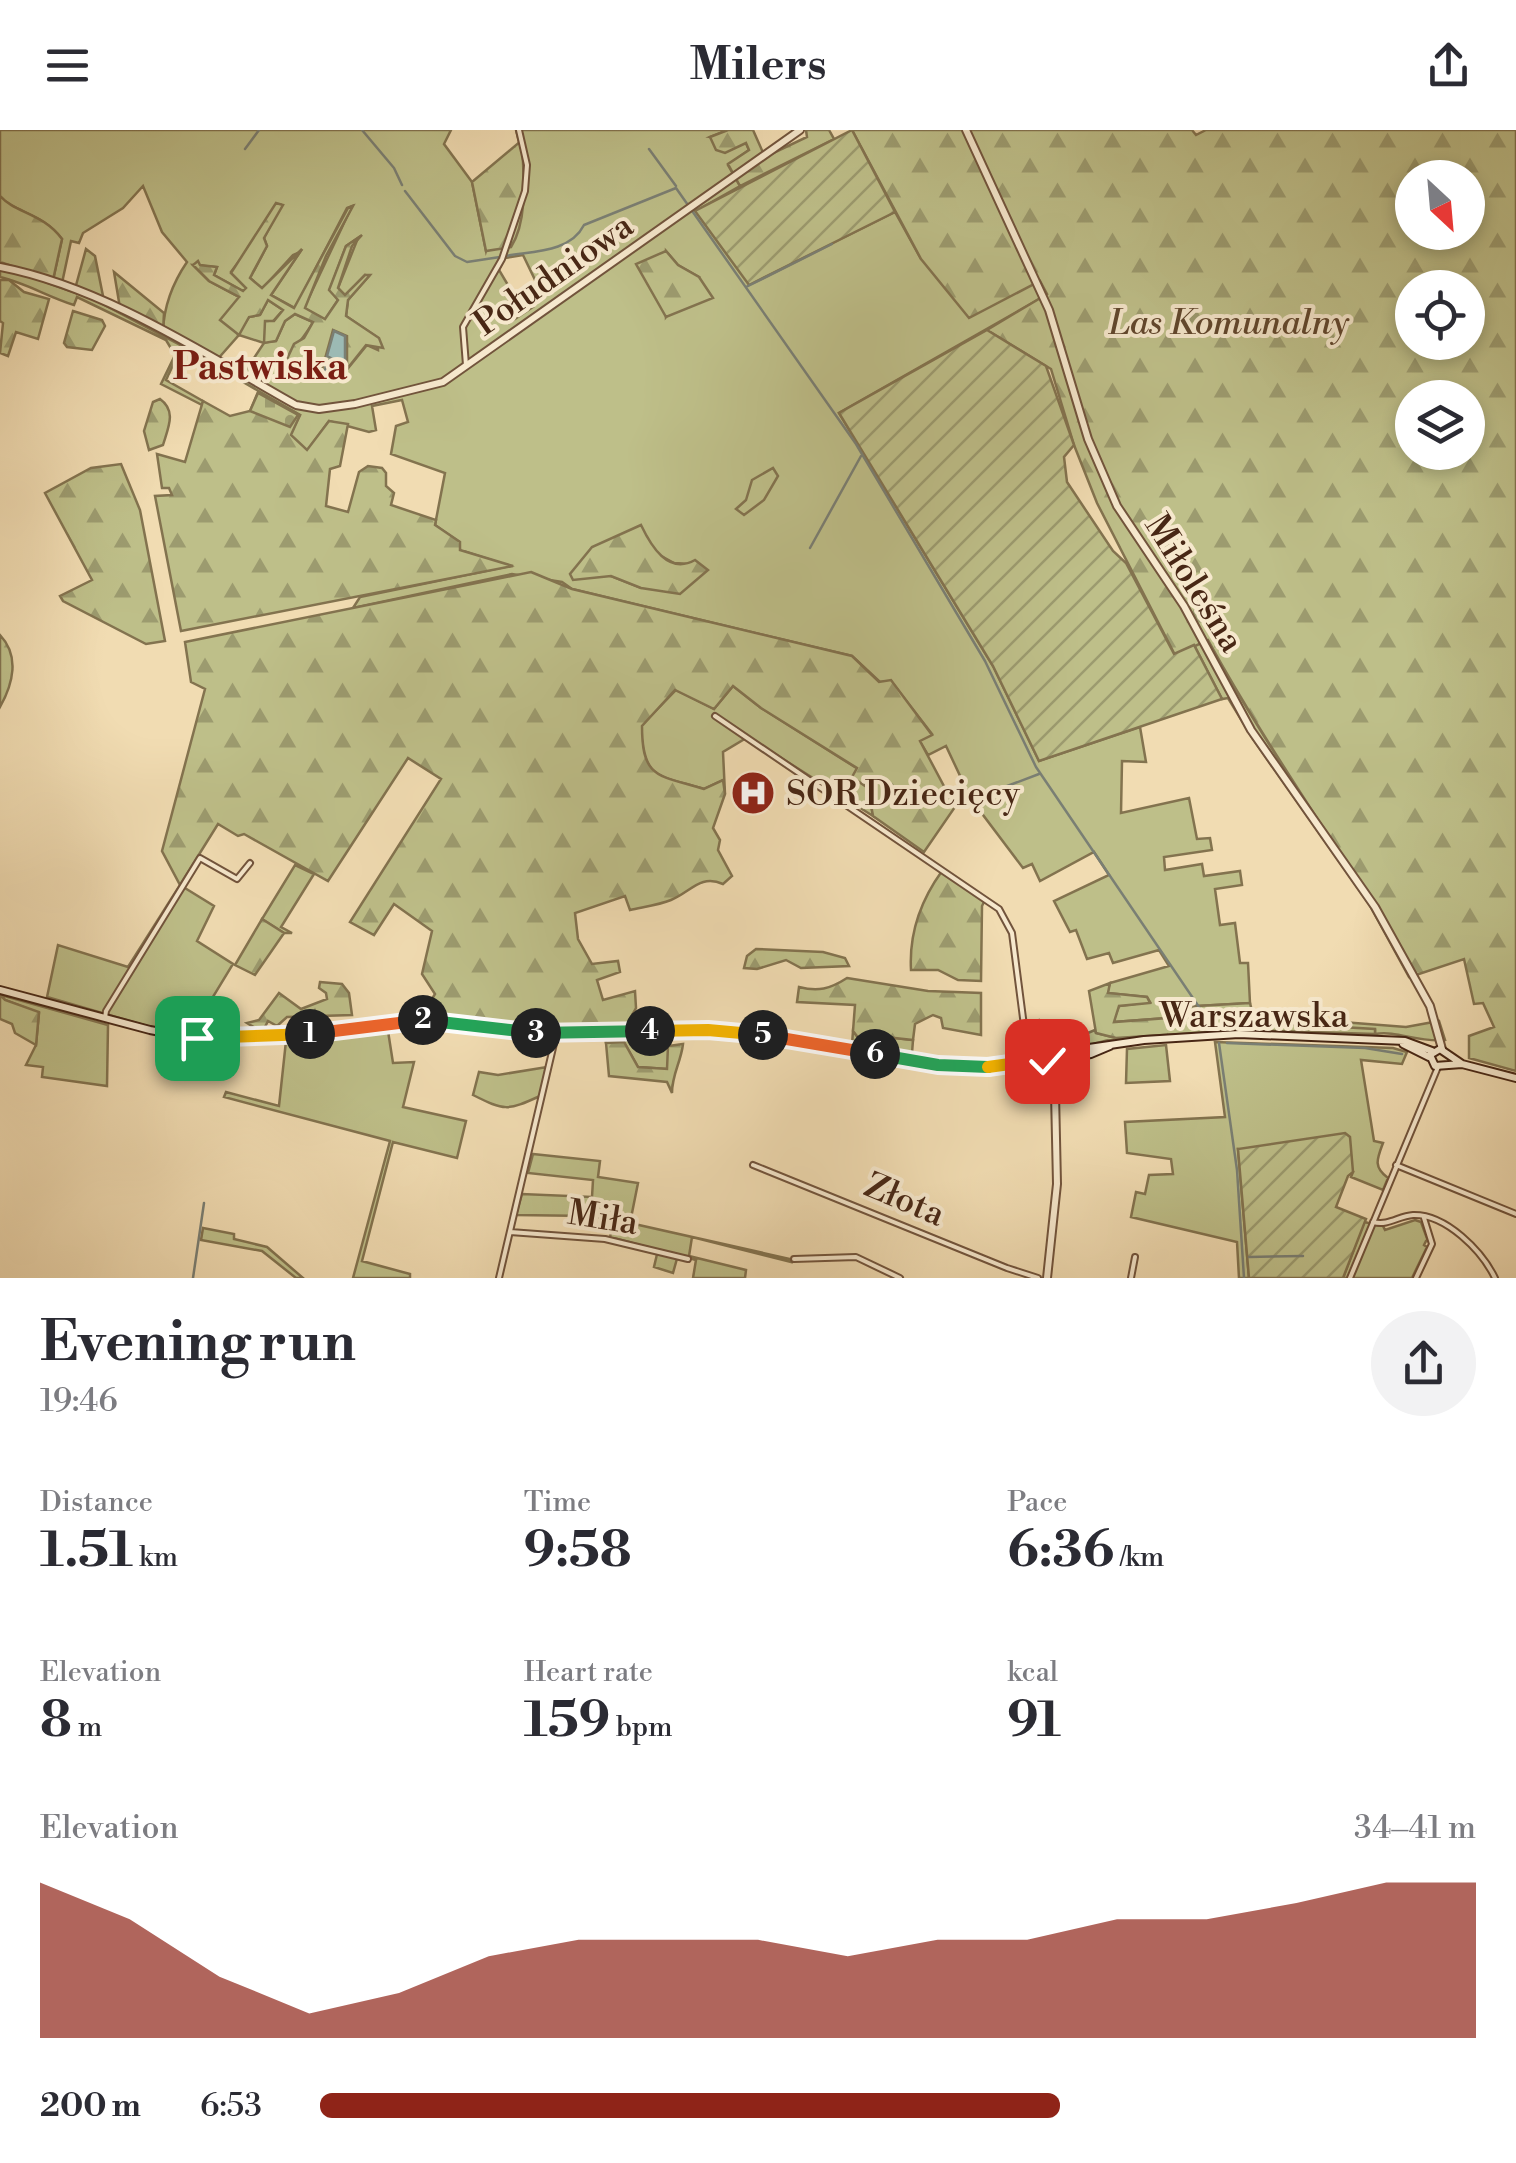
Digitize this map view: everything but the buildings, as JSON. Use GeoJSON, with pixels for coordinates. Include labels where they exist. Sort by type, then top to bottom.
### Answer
{"type":"FeatureCollection","features":[{"type":"Feature","properties":{"kind":"street"},"geometry":{"type":"LineString","coordinates":[[466,366],[463,327],[502,259],[525,191],[527,165],[520,130]]}},
{"type":"Feature","properties":{"kind":"street","name":"Południowa"},"geometry":{"type":"LineString","coordinates":[[0,268],[63,286],[164,330],[303,408],[319,410],[355,404],[447,384],[466,366],[800,130]]}},
{"type":"Feature","properties":{"kind":"street","name":"Miłoleśna"},"geometry":{"type":"LineString","coordinates":[[966,130],[1048,310],[1088,439],[1118,506],[1184,606],[1252,730],[1375,907],[1430,1006],[1439,1032],[1438,1057]]}},
{"type":"Feature","properties":{"kind":"street"},"geometry":{"type":"LineString","coordinates":[[716,716],[998,909],[1012,933],[1024,1049],[1033,1059]]}},
{"type":"Feature","properties":{"kind":"street"},"geometry":{"type":"LineString","coordinates":[[104,1018],[200,858],[237,879],[250,863]]}},
{"type":"Feature","properties":{"kind":"street"},"geometry":{"type":"LineString","coordinates":[[0,990],[170,1035],[197,1038],[320,1034],[426,1020],[516,1032],[729,1031],[938,1065],[992,1067],[1016,1060],[1024,1049]]}},
{"type":"Feature","properties":{"kind":"street"},"geometry":{"type":"LineString","coordinates":[[499,1278],[556,1032]]}},
{"type":"Feature","properties":{"kind":"street","name":"Warszawska"},"geometry":{"type":"LineString","coordinates":[[1016,1060],[1024,1068],[1033,1059],[1144,1040],[1224,1034],[1411,1042],[1438,1057],[1516,1078]]}},
{"type":"Feature","properties":{"kind":"street"},"geometry":{"type":"LineString","coordinates":[[1047,1278],[1057,1184],[1055,1095],[1067,1068],[1067,1056]]}},
{"type":"Feature","properties":{"kind":"street"},"geometry":{"type":"LineString","coordinates":[[1350,1278],[1438,1057]]}},
{"type":"Feature","properties":{"kind":"street","name":"Złota"},"geometry":{"type":"LineString","coordinates":[[753,1165],[1038,1278]]}},
{"type":"Feature","properties":{"kind":"street"},"geometry":{"type":"LineString","coordinates":[[1396,1165],[1516,1214]]}},
{"type":"Feature","properties":{"kind":"street"},"geometry":{"type":"LineString","coordinates":[[1373,1222],[1387,1224],[1413,1215],[1450,1228],[1476,1247],[1495,1278]]}},
{"type":"Feature","properties":{"kind":"street"},"geometry":{"type":"LineString","coordinates":[[1416,1278],[1432,1244],[1424,1218]]}},
{"type":"Feature","properties":{"kind":"street","name":"Miła"},"geometry":{"type":"LineString","coordinates":[[510,1232],[606,1239],[688,1259]]}},
{"type":"Feature","properties":{"kind":"street"},"geometry":{"type":"LineString","coordinates":[[1131,1278],[1135,1256]]}},
{"type":"Feature","properties":{"kind":"street"},"geometry":{"type":"LineString","coordinates":[[794,1259],[856,1257],[900,1278]]}},
{"type":"Feature","properties":{"kind":"green space"},"geometry":{"type":"Polygon","coordinates":[[[0,130],[451,130],[444,144],[472,182],[486,251],[521,141],[516,130],[728,130],[710,137],[746,143],[749,150],[728,165],[740,186],[696,211],[749,284],[895,212],[921,259],[1040,281],[1048,294],[839,413],[993,666],[1039,761],[1140,727],[1146,762],[1122,761],[1121,813],[1189,798],[1197,839],[1210,838],[1212,850],[1164,857],[1165,870],[1202,864],[1204,876],[1240,871],[1242,885],[1215,889],[1220,925],[1235,923],[1240,963],[1248,963],[1250,1003],[1181,1007],[1181,1017],[1113,1022],[1119,1006],[1150,1002],[1147,997],[1107,993],[1110,983],[1169,966],[1159,950],[1113,963],[1109,953],[1087,959],[1076,930],[1070,932],[1054,901],[1109,875],[1094,852],[1040,881],[1032,864],[1023,868],[971,799],[946,746],[928,755],[919,740],[932,734],[891,681],[880,682],[852,656],[572,589],[562,582],[512,574],[353,608],[360,597],[510,566],[460,550],[459,542],[435,525],[445,473],[391,454],[396,426],[408,422],[402,400],[372,406],[376,430],[369,432],[329,421],[307,451],[290,435],[300,415],[243,382],[242,376],[264,343],[239,335],[216,361],[163,331],[170,295],[187,262],[162,232],[143,186],[123,208],[83,233],[79,243],[71,241],[62,283],[53,280],[62,239],[46,224],[0,196],[0,130]],[[282,204],[231,272],[247,288],[243,291],[214,275],[217,267],[193,265],[209,281],[239,297],[238,334],[249,317],[260,315],[268,300],[283,310],[267,328],[265,342],[276,341],[285,321],[295,314],[313,322],[282,372],[333,330],[347,335],[349,367],[367,345],[378,350],[378,338],[346,316],[348,300],[369,276],[365,275],[345,296],[338,288],[358,238],[346,246],[330,289],[338,300],[325,320],[304,308],[352,206],[347,208],[295,308],[271,295],[300,252],[262,289],[250,278],[267,246],[264,238],[282,204]],[[666,251],[666,317],[699,277],[678,265],[666,251]],[[523,255],[505,258],[499,270],[515,297],[500,307],[509,323],[533,307],[518,296],[536,282],[523,255]],[[654,552],[611,576],[641,588],[689,564],[674,563],[654,552]]]}},
{"type":"Feature","properties":{"kind":"green space"},"geometry":{"type":"Polygon","coordinates":[[[728,130],[753,130],[765,157],[807,137],[806,130],[829,130],[834,139],[740,186],[728,164],[749,150],[746,143],[725,153],[716,150],[710,137],[728,130]]]}},
{"type":"Feature","properties":{"kind":"green space","name":"Las Komunalny"},"geometry":{"type":"Polygon","coordinates":[[[852,130],[1192,130],[1196,135],[1206,130],[1516,130],[1516,1071],[1469,1058],[1469,1036],[1494,1027],[1483,1003],[1474,1004],[1464,959],[1416,975],[1208,640],[1175,655],[1097,503],[1051,369],[987,330],[1047,294],[1040,281],[969,318],[921,259],[852,130]]]}},
{"type":"Feature","properties":{"kind":"green space"},"geometry":{"type":"Polygon","coordinates":[[[852,130],[895,212],[749,285],[695,211],[852,130]]]}},
{"type":"Feature","properties":{"kind":"green space"},"geometry":{"type":"Polygon","coordinates":[[[522,140],[524,195],[517,236],[511,247],[486,251],[472,182],[522,140]]]}},
{"type":"Feature","properties":{"kind":"green space"},"geometry":{"type":"Polygon","coordinates":[[[0,196],[46,224],[62,239],[53,280],[0,262],[0,196]]]}},
{"type":"Feature","properties":{"kind":"green space"},"geometry":{"type":"Polygon","coordinates":[[[276,203],[283,205],[264,238],[267,246],[250,278],[262,288],[302,249],[271,295],[294,308],[348,208],[353,206],[326,256],[305,308],[325,319],[338,300],[329,290],[346,246],[362,235],[352,246],[338,288],[345,295],[365,275],[370,275],[348,300],[346,316],[379,338],[383,348],[366,345],[347,369],[347,336],[333,330],[321,373],[296,362],[280,374],[294,344],[304,338],[313,322],[295,314],[285,321],[276,341],[264,343],[265,321],[274,321],[283,310],[268,300],[260,315],[249,317],[239,335],[220,320],[239,297],[209,281],[193,265],[198,261],[200,265],[217,267],[214,275],[243,291],[246,288],[231,273],[276,203]]]}},
{"type":"Feature","properties":{"kind":"green space"},"geometry":{"type":"Polygon","coordinates":[[[86,249],[95,256],[104,301],[75,289],[86,249]]]}},
{"type":"Feature","properties":{"kind":"green space"},"geometry":{"type":"Polygon","coordinates":[[[666,251],[678,265],[699,277],[713,298],[666,317],[636,264],[666,251]]]}},
{"type":"Feature","properties":{"kind":"green space"},"geometry":{"type":"Polygon","coordinates":[[[0,266],[93,299],[182,346],[166,380],[203,401],[202,405],[161,384],[175,355],[166,340],[77,297],[74,305],[0,277],[0,266]]]}},
{"type":"Feature","properties":{"kind":"green space"},"geometry":{"type":"Polygon","coordinates":[[[114,272],[164,313],[163,331],[120,308],[114,272]]]}},
{"type":"Feature","properties":{"kind":"green space"},"geometry":{"type":"Polygon","coordinates":[[[0,280],[9,280],[24,292],[49,299],[38,339],[16,332],[8,356],[0,353],[0,280]]]}},
{"type":"Feature","properties":{"kind":"green space"},"geometry":{"type":"Polygon","coordinates":[[[73,311],[102,320],[105,326],[92,350],[67,347],[64,343],[73,311]]]}},
{"type":"Feature","properties":{"kind":"green space"},"geometry":{"type":"Polygon","coordinates":[[[987,330],[1046,366],[1074,445],[1064,457],[1067,482],[1113,551],[1126,563],[1174,654],[1194,645],[1222,699],[1039,761],[993,666],[839,413],[987,330]]]}},
{"type":"Feature","properties":{"kind":"green space"},"geometry":{"type":"Polygon","coordinates":[[[258,392],[300,415],[291,435],[307,450],[329,421],[348,424],[340,466],[330,469],[326,506],[348,512],[359,472],[368,466],[382,468],[386,486],[394,493],[391,505],[436,520],[435,525],[460,542],[460,550],[513,566],[181,631],[155,496],[172,495],[169,488],[162,488],[157,454],[185,462],[203,401],[230,416],[250,411],[258,392]]]}},
{"type":"Feature","properties":{"kind":"green space"},"geometry":{"type":"Polygon","coordinates":[[[258,393],[298,415],[290,427],[250,411],[258,393]]]}},
{"type":"Feature","properties":{"kind":"green space"},"geometry":{"type":"Polygon","coordinates":[[[160,399],[170,414],[169,426],[163,445],[149,450],[144,431],[153,402],[160,399]]]}},
{"type":"Feature","properties":{"kind":"green space"},"geometry":{"type":"Polygon","coordinates":[[[121,464],[140,510],[165,641],[146,644],[60,596],[92,580],[45,493],[91,468],[121,464]]]}},
{"type":"Feature","properties":{"kind":"green space"},"geometry":{"type":"Polygon","coordinates":[[[773,468],[778,476],[764,500],[744,515],[736,509],[746,500],[752,480],[773,468]]]}},
{"type":"Feature","properties":{"kind":"green space"},"geometry":{"type":"Polygon","coordinates":[[[641,525],[655,549],[669,561],[685,564],[695,560],[708,570],[680,594],[641,588],[611,576],[573,580],[570,574],[592,547],[641,525]]]}},
{"type":"Feature","properties":{"kind":"green space"},"geometry":{"type":"Polygon","coordinates":[[[531,572],[572,589],[852,656],[879,682],[891,680],[932,735],[920,741],[955,807],[924,852],[873,816],[868,788],[852,777],[857,768],[733,686],[714,709],[675,690],[642,726],[645,756],[656,772],[675,781],[704,789],[723,780],[725,794],[713,828],[720,840],[718,850],[732,876],[723,884],[708,881],[656,905],[630,910],[625,896],[575,913],[578,939],[592,964],[618,961],[620,972],[597,980],[603,1000],[635,991],[636,1008],[626,1026],[551,1029],[429,1015],[426,1009],[435,994],[422,974],[432,931],[394,904],[374,935],[350,922],[441,779],[408,758],[328,881],[244,834],[238,836],[218,824],[180,885],[162,851],[205,689],[191,682],[185,642],[531,572]]]}},
{"type":"Feature","properties":{"kind":"green space"},"geometry":{"type":"Polygon","coordinates":[[[0,635],[10,652],[12,670],[0,707],[0,635]]]}},
{"type":"Feature","properties":{"kind":"green space"},"geometry":{"type":"Polygon","coordinates":[[[1207,639],[1416,975],[1409,977],[1369,904],[1228,698],[1222,699],[1194,645],[1207,639]]]}},
{"type":"Feature","properties":{"kind":"green space"},"geometry":{"type":"Polygon","coordinates":[[[733,686],[858,769],[868,788],[873,816],[748,737],[723,752],[725,794],[723,780],[704,789],[664,777],[649,766],[641,726],[676,690],[714,709],[733,686]]]}},
{"type":"Feature","properties":{"kind":"green space"},"geometry":{"type":"Polygon","coordinates":[[[295,865],[314,874],[281,927],[292,933],[284,933],[262,919],[295,865]]]}},
{"type":"Feature","properties":{"kind":"green space"},"geometry":{"type":"Polygon","coordinates":[[[942,871],[985,900],[981,981],[958,980],[938,970],[911,970],[918,918],[942,871]]]}},
{"type":"Feature","properties":{"kind":"green space"},"geometry":{"type":"Polygon","coordinates":[[[180,885],[214,906],[197,941],[233,964],[191,1033],[154,1028],[47,997],[58,945],[128,967],[180,885]]]}},
{"type":"Feature","properties":{"kind":"green space"},"geometry":{"type":"Polygon","coordinates":[[[262,919],[284,933],[255,975],[235,965],[262,919]]]}},
{"type":"Feature","properties":{"kind":"green space"},"geometry":{"type":"Polygon","coordinates":[[[756,949],[823,952],[845,958],[849,966],[801,968],[786,960],[757,969],[744,968],[747,956],[756,949]]]}},
{"type":"Feature","properties":{"kind":"green space"},"geometry":{"type":"Polygon","coordinates":[[[847,978],[928,991],[981,993],[981,1035],[943,1028],[941,1018],[933,1015],[915,1024],[913,1040],[877,1036],[870,1041],[860,1040],[853,1031],[855,1005],[797,1002],[799,987],[824,988],[847,978]]]}},
{"type":"Feature","properties":{"kind":"green space"},"geometry":{"type":"Polygon","coordinates":[[[320,982],[342,984],[349,993],[352,1015],[287,1017],[277,1026],[268,1021],[265,1027],[271,1030],[260,1031],[247,1023],[259,1020],[279,993],[301,1009],[327,999],[319,988],[320,982]]]}},
{"type":"Feature","properties":{"kind":"green space"},"geometry":{"type":"Polygon","coordinates":[[[1110,983],[1108,993],[1147,997],[1150,1003],[1119,1006],[1114,1022],[1180,1017],[1180,1007],[1250,1003],[1253,1015],[1278,1017],[1288,1024],[1375,1029],[1375,1034],[1244,1030],[1116,1038],[1096,1033],[1089,991],[1110,983]]]}},
{"type":"Feature","properties":{"kind":"green space"},"geometry":{"type":"Polygon","coordinates":[[[0,995],[39,1012],[36,1045],[0,1019],[0,995]]]}},
{"type":"Feature","properties":{"kind":"green space"},"geometry":{"type":"Polygon","coordinates":[[[1,995],[108,1025],[107,1086],[42,1077],[43,1067],[26,1065],[36,1045],[39,1013],[1,995]]]}},
{"type":"Feature","properties":{"kind":"green space"},"geometry":{"type":"Polygon","coordinates":[[[1278,1017],[1406,1027],[1439,1021],[1445,1040],[1288,1024],[1278,1017]]]}},
{"type":"Feature","properties":{"kind":"green space"},"geometry":{"type":"Polygon","coordinates":[[[1039,1020],[1052,1048],[1095,1030],[1116,1038],[1082,1047],[1038,1050],[1027,1040],[1025,1025],[1039,1020]]]}},
{"type":"Feature","properties":{"kind":"green space"},"geometry":{"type":"Polygon","coordinates":[[[388,1031],[393,1063],[414,1062],[403,1107],[466,1121],[457,1158],[393,1142],[362,1261],[410,1274],[410,1278],[353,1278],[390,1141],[224,1097],[226,1092],[279,1106],[286,1041],[388,1031]]]}},
{"type":"Feature","properties":{"kind":"green space"},"geometry":{"type":"Polygon","coordinates":[[[853,1031],[860,1040],[870,1041],[877,1036],[913,1040],[912,1053],[852,1045],[853,1031]]]}},
{"type":"Feature","properties":{"kind":"green space"},"geometry":{"type":"Polygon","coordinates":[[[671,1036],[668,1069],[638,1067],[624,1042],[606,1043],[605,1037],[671,1036]]]}},
{"type":"Feature","properties":{"kind":"green space"},"geometry":{"type":"Polygon","coordinates":[[[169,1042],[224,1045],[222,1077],[161,1069],[169,1042]]]}},
{"type":"Feature","properties":{"kind":"green space"},"geometry":{"type":"Polygon","coordinates":[[[624,1042],[638,1067],[667,1069],[668,1046],[683,1044],[672,1093],[667,1082],[609,1076],[606,1043],[624,1042]]]}},
{"type":"Feature","properties":{"kind":"green space"},"geometry":{"type":"Polygon","coordinates":[[[1215,1042],[1393,1048],[1407,1052],[1402,1064],[1361,1060],[1374,1141],[1383,1143],[1378,1162],[1388,1178],[1383,1190],[1351,1177],[1353,1172],[1238,1149],[1249,1278],[1239,1278],[1237,1242],[1131,1217],[1136,1192],[1145,1194],[1149,1175],[1173,1174],[1171,1159],[1127,1153],[1125,1122],[1225,1117],[1215,1042]]]}},
{"type":"Feature","properties":{"kind":"green space"},"geometry":{"type":"Polygon","coordinates":[[[1166,1045],[1170,1081],[1126,1083],[1127,1049],[1166,1045]]]}},
{"type":"Feature","properties":{"kind":"green space"},"geometry":{"type":"Polygon","coordinates":[[[547,1067],[540,1096],[520,1104],[500,1106],[473,1095],[479,1072],[498,1075],[547,1067]]]}},
{"type":"Feature","properties":{"kind":"green space"},"geometry":{"type":"Polygon","coordinates":[[[1345,1133],[1350,1137],[1353,1172],[1336,1207],[1366,1219],[1343,1278],[1249,1278],[1238,1149],[1345,1133]]]}},
{"type":"Feature","properties":{"kind":"green space"},"geometry":{"type":"Polygon","coordinates":[[[533,1154],[600,1161],[598,1177],[638,1183],[630,1223],[790,1259],[791,1262],[692,1237],[689,1256],[746,1270],[745,1278],[693,1278],[696,1260],[678,1255],[673,1273],[654,1267],[658,1250],[610,1237],[614,1220],[516,1215],[522,1194],[592,1197],[593,1180],[528,1173],[533,1154]]]}},
{"type":"Feature","properties":{"kind":"green space"},"geometry":{"type":"Polygon","coordinates":[[[1415,1220],[1421,1222],[1428,1241],[1412,1278],[1343,1278],[1364,1222],[1383,1226],[1385,1230],[1415,1220]]]}},
{"type":"Feature","properties":{"kind":"green space"},"geometry":{"type":"Polygon","coordinates":[[[203,1228],[234,1234],[234,1239],[267,1247],[303,1278],[296,1278],[262,1251],[201,1240],[203,1228]]]}},
{"type":"Feature","properties":{"kind":"water"},"geometry":{"type":"Polygon","coordinates":[[[334,331],[345,336],[345,360],[340,362],[345,365],[344,373],[325,373],[326,360],[337,361],[327,356],[334,331]]]}},
{"type":"Feature","properties":{"kind":"waterway"},"geometry":{"type":"LineString","coordinates":[[245,149],[259,130]]}},
{"type":"Feature","properties":{"kind":"waterway"},"geometry":{"type":"LineString","coordinates":[[362,130],[394,168],[402,185]]}},
{"type":"Feature","properties":{"kind":"waterway"},"geometry":{"type":"LineString","coordinates":[[649,149],[676,186]]}},
{"type":"Feature","properties":{"kind":"waterway"},"geometry":{"type":"LineString","coordinates":[[505,256],[560,246],[584,225],[676,188],[856,444],[985,661],[1036,767],[1216,1032]]}},
{"type":"Feature","properties":{"kind":"waterway"},"geometry":{"type":"LineString","coordinates":[[405,191],[455,256],[467,262],[500,257]]}},
{"type":"Feature","properties":{"kind":"waterway"},"geometry":{"type":"LineString","coordinates":[[746,287],[832,244]]}},
{"type":"Feature","properties":{"kind":"waterway"},"geometry":{"type":"LineString","coordinates":[[810,548],[861,456]]}},
{"type":"Feature","properties":{"kind":"waterway"},"geometry":{"type":"LineString","coordinates":[[973,799],[1039,774]]}},
{"type":"Feature","properties":{"kind":"waterway"},"geometry":{"type":"LineString","coordinates":[[1219,1043],[1237,1170],[1244,1278]]}},
{"type":"Feature","properties":{"kind":"waterway"},"geometry":{"type":"LineString","coordinates":[[1227,1043],[1365,1048],[1402,1054]]}},
{"type":"Feature","properties":{"kind":"waterway"},"geometry":{"type":"LineString","coordinates":[[193,1278],[204,1203]]}},
{"type":"Feature","properties":{"kind":"waterway"},"geometry":{"type":"LineString","coordinates":[[1249,1257],[1303,1256]]}},
{"type":"Feature","properties":{"kind":"place","name":"SOR Dziecięcy"},"geometry":{"type":"Point","coordinates":[753,793]}},
{"type":"Feature","properties":{"kind":"district","name":"Pastwiska"},"geometry":{"type":"Point","coordinates":[260,366]}},
{"type":"Feature","properties":{"kind":"route"},"geometry":{"type":"LineString","coordinates":[[197,1038],[320,1034],[438,1020],[530,1033],[729,1031],[966,1068],[1017,1063],[1024,1068],[1033,1062],[1047,1061]]}}]}
